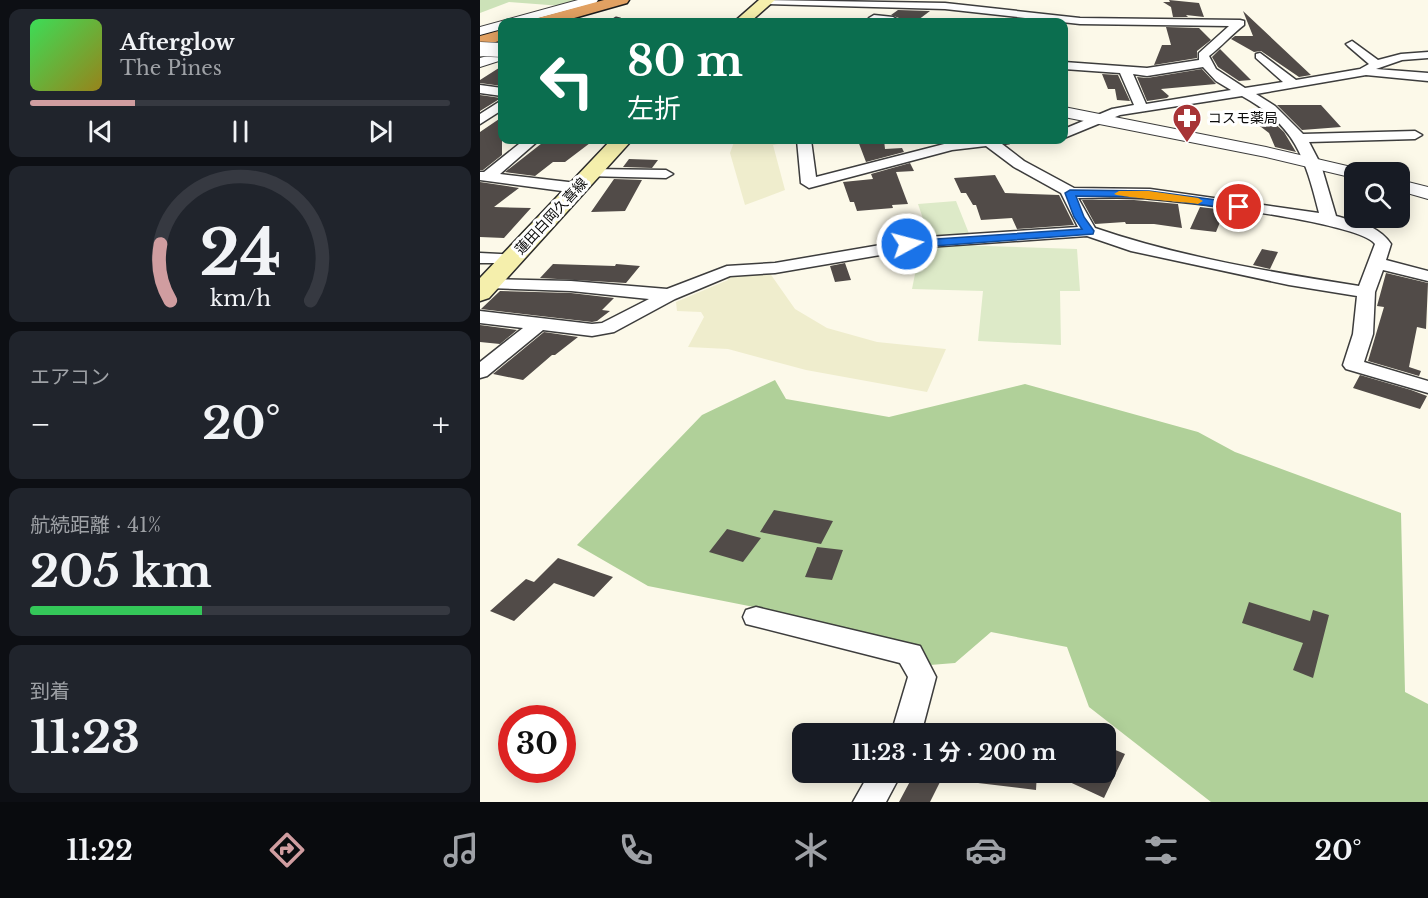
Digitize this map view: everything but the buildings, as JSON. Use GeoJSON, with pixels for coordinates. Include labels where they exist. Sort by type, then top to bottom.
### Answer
{"type":"FeatureCollection","features":[{"type":"Feature","properties":{"kind":"highway"},"geometry":{"type":"LineString","coordinates":[[561,18],[629,2]]}},
{"type":"Feature","properties":{"kind":"highway"},"geometry":{"type":"LineString","coordinates":[[583,18],[629,2]]}},
{"type":"Feature","properties":{"kind":"highway"},"geometry":{"type":"LineString","coordinates":[[480,42],[498,36]]}},
{"type":"Feature","properties":{"kind":"highway"},"geometry":{"type":"LineString","coordinates":[[480,50],[498,45]]}},
{"type":"Feature","properties":{"kind":"main road"},"geometry":{"type":"LineString","coordinates":[[746,18],[768,0]]}},
{"type":"Feature","properties":{"kind":"main road","name":"蓮田白岡久喜線"},"geometry":{"type":"LineString","coordinates":[[485,288],[618,144]]}},
{"type":"Feature","properties":{"kind":"street"},"geometry":{"type":"LineString","coordinates":[[526,18],[592,0]]}},
{"type":"Feature","properties":{"kind":"street"},"geometry":{"type":"LineString","coordinates":[[768,0],[923,5],[948,3],[1050,18]]}},
{"type":"Feature","properties":{"kind":"street"},"geometry":{"type":"LineString","coordinates":[[911,18],[923,5]]}},
{"type":"Feature","properties":{"kind":"street"},"geometry":{"type":"LineString","coordinates":[[1068,21],[1239,23],[1203,55],[1204,63],[1221,79],[1267,105],[1299,138],[1313,162],[1329,219]]}},
{"type":"Feature","properties":{"kind":"street"},"geometry":{"type":"LineString","coordinates":[[1210,22],[1223,35]]}},
{"type":"Feature","properties":{"kind":"street"},"geometry":{"type":"LineString","coordinates":[[480,31],[498,26]]}},
{"type":"Feature","properties":{"kind":"street"},"geometry":{"type":"LineString","coordinates":[[1352,44],[1376,64]]}},
{"type":"Feature","properties":{"kind":"street"},"geometry":{"type":"LineString","coordinates":[[480,50],[498,50]]}},
{"type":"Feature","properties":{"kind":"street"},"geometry":{"type":"LineString","coordinates":[[1364,72],[1376,64],[1401,57],[1428,55]]}},
{"type":"Feature","properties":{"kind":"street"},"geometry":{"type":"LineString","coordinates":[[1260,56],[1293,84]]}},
{"type":"Feature","properties":{"kind":"street"},"geometry":{"type":"LineString","coordinates":[[480,63],[498,57]]}},
{"type":"Feature","properties":{"kind":"street"},"geometry":{"type":"LineString","coordinates":[[1068,65],[1125,71],[1166,70],[1204,63]]}},
{"type":"Feature","properties":{"kind":"street"},"geometry":{"type":"LineString","coordinates":[[1125,71],[1141,107]]}},
{"type":"Feature","properties":{"kind":"street"},"geometry":{"type":"LineString","coordinates":[[1068,132],[1117,112],[1141,107],[1364,72],[1428,77]]}},
{"type":"Feature","properties":{"kind":"street"},"geometry":{"type":"LineString","coordinates":[[480,89],[498,91]]}},
{"type":"Feature","properties":{"kind":"street"},"geometry":{"type":"LineString","coordinates":[[480,120],[498,107]]}},
{"type":"Feature","properties":{"kind":"street"},"geometry":{"type":"LineString","coordinates":[[1068,113],[1313,162],[1344,170]]}},
{"type":"Feature","properties":{"kind":"street"},"geometry":{"type":"LineString","coordinates":[[1299,138],[1415,135]]}},
{"type":"Feature","properties":{"kind":"street"},"geometry":{"type":"LineString","coordinates":[[484,176],[527,144]]}},
{"type":"Feature","properties":{"kind":"street"},"geometry":{"type":"LineString","coordinates":[[804,144],[809,183],[964,144]]}},
{"type":"Feature","properties":{"kind":"street"},"geometry":{"type":"LineString","coordinates":[[992,144],[1019,164],[1070,193],[1149,194],[1329,219],[1346,222],[1378,237],[1383,244],[1366,292],[1363,334],[1353,365],[1428,387]]}},
{"type":"Feature","properties":{"kind":"street"},"geometry":{"type":"LineString","coordinates":[[484,176],[584,180],[666,174]]}},
{"type":"Feature","properties":{"kind":"street"},"geometry":{"type":"LineString","coordinates":[[1410,188],[1428,193]]}},
{"type":"Feature","properties":{"kind":"street"},"geometry":{"type":"LineString","coordinates":[[1070,193],[1079,217],[1089,231]]}},
{"type":"Feature","properties":{"kind":"street"},"geometry":{"type":"LineString","coordinates":[[480,317],[592,330],[606,328],[669,295],[727,271],[774,268],[927,242],[1089,231],[1131,246],[1289,280],[1366,292]]}},
{"type":"Feature","properties":{"kind":"street"},"geometry":{"type":"LineString","coordinates":[[480,258],[511,260]]}},
{"type":"Feature","properties":{"kind":"street"},"geometry":{"type":"LineString","coordinates":[[1376,263],[1428,276]]}},
{"type":"Feature","properties":{"kind":"street"},"geometry":{"type":"LineString","coordinates":[[485,288],[571,285],[669,295]]}},
{"type":"Feature","properties":{"kind":"street"},"geometry":{"type":"LineString","coordinates":[[480,372],[539,324]]}},
{"type":"Feature","properties":{"kind":"street"},"geometry":{"type":"LineString","coordinates":[[756,617],[910,654],[922,677],[909,723]]}},
{"type":"Feature","properties":{"kind":"street"},"geometry":{"type":"LineString","coordinates":[[869,802],[880,783]]}},
{"type":"Feature","properties":{"kind":"shaded area"},"geometry":{"type":"Polygon","coordinates":[[[733,144],[778,144],[773,145],[785,190],[745,205],[730,153],[733,144]]]}},
{"type":"Feature","properties":{"kind":"shaded area"},"geometry":{"type":"Polygon","coordinates":[[[769,272],[795,309],[827,328],[877,342],[946,349],[927,392],[806,370],[728,349],[688,347],[704,317],[701,312],[677,311],[676,302],[728,280],[726,275],[769,272]]]}},
{"type":"Feature","properties":{"kind":"green space"},"geometry":{"type":"Polygon","coordinates":[[[480,0],[583,0],[562,6],[509,2],[480,13],[480,0]]]}},
{"type":"Feature","properties":{"kind":"green space"},"geometry":{"type":"Polygon","coordinates":[[[956,201],[970,236],[930,239],[918,204],[956,201]]]}},
{"type":"Feature","properties":{"kind":"green space"},"geometry":{"type":"Polygon","coordinates":[[[921,244],[1077,249],[1080,291],[1060,291],[1061,345],[978,341],[983,291],[912,289],[921,244]]]}},
{"type":"Feature","properties":{"kind":"green space"},"geometry":{"type":"Polygon","coordinates":[[[775,380],[786,399],[889,417],[1025,384],[1198,432],[1235,452],[1401,513],[1405,692],[1428,704],[1428,802],[1211,802],[1116,728],[1116,723],[1110,723],[1089,707],[1067,647],[991,632],[955,663],[905,667],[764,609],[648,586],[577,545],[702,415],[775,380]]]}},
{"type":"Feature","properties":{"kind":"slow traffic"},"geometry":{"type":"LineString","coordinates":[[1119,194],[1149,194],[1198,201]]}},
{"type":"Feature","properties":{"kind":"place","name":"コスモ薬局"},"geometry":{"type":"Point","coordinates":[1187,144]}},
{"type":"Feature","properties":{"kind":"route"},"geometry":{"type":"LineString","coordinates":[[907,244],[1089,231],[1079,217],[1070,193],[1149,194],[1239,207]]}}]}
